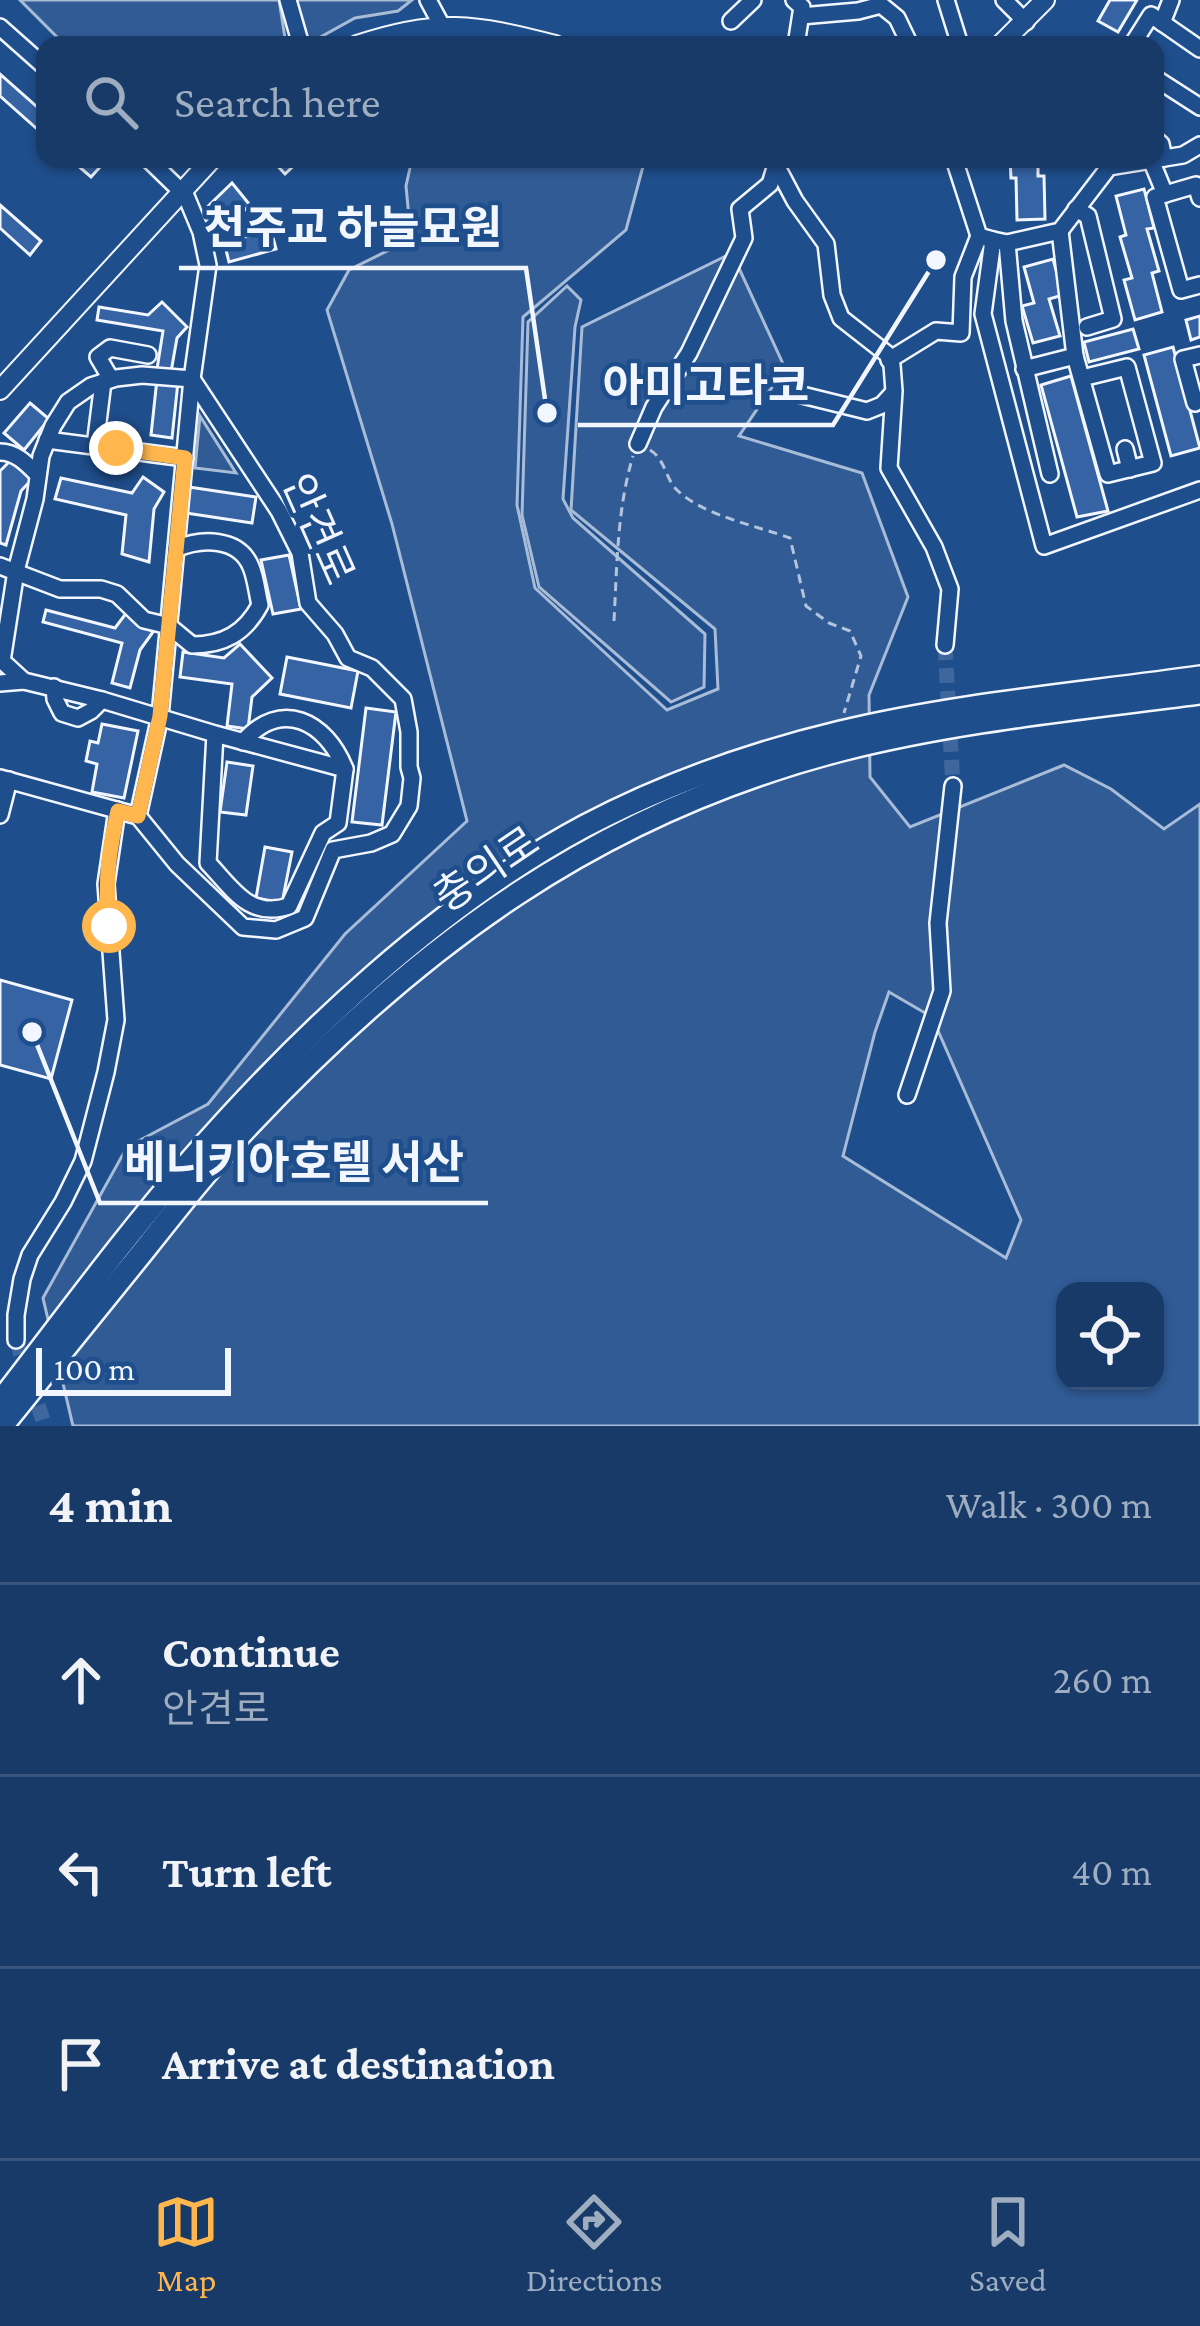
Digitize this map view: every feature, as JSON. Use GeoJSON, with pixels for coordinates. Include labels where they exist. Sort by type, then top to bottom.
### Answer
{"type":"FeatureCollection","features":[{"type":"Feature","properties":{"kind":"highway","name":"충의로"},"geometry":{"type":"LineString","coordinates":[[0,1402],[191,1161],[249,1096],[356,993],[436,925],[525,861],[621,809],[701,775],[837,733],[912,717],[1200,677]]}},
{"type":"Feature","properties":{"kind":"highway","name":"충의로"},"geometry":{"type":"LineString","coordinates":[[2,1426],[184,1200],[272,1101],[438,948],[562,864],[693,800],[838,751],[954,727],[1200,693]]}},
{"type":"Feature","properties":{"kind":"highway"},"geometry":{"type":"LineString","coordinates":[[0,1378],[58,1328]]}},
{"type":"Feature","properties":{"kind":"main road"},"geometry":{"type":"LineString","coordinates":[[1010,36],[1045,0]]}},
{"type":"Feature","properties":{"kind":"main road"},"geometry":{"type":"LineString","coordinates":[[384,36],[442,26],[485,28],[518,36]]}},
{"type":"Feature","properties":{"kind":"main road"},"geometry":{"type":"LineString","coordinates":[[0,390],[204,168]]}},
{"type":"Feature","properties":{"kind":"street"},"geometry":{"type":"LineString","coordinates":[[288,0],[299,36]]}},
{"type":"Feature","properties":{"kind":"street"},"geometry":{"type":"LineString","coordinates":[[428,0],[442,26]]}},
{"type":"Feature","properties":{"kind":"street"},"geometry":{"type":"LineString","coordinates":[[731,21],[753,0]]}},
{"type":"Feature","properties":{"kind":"street"},"geometry":{"type":"LineString","coordinates":[[946,0],[957,36]]}},
{"type":"Feature","properties":{"kind":"street"},"geometry":{"type":"LineString","coordinates":[[1004,0],[1026,22]]}},
{"type":"Feature","properties":{"kind":"street"},"geometry":{"type":"LineString","coordinates":[[1162,23],[1171,0]]}},
{"type":"Feature","properties":{"kind":"street"},"geometry":{"type":"LineString","coordinates":[[797,8],[858,11],[881,5],[897,18],[906,36]]}},
{"type":"Feature","properties":{"kind":"street"},"geometry":{"type":"LineString","coordinates":[[1142,36],[1151,15],[1200,49]]}},
{"type":"Feature","properties":{"kind":"street"},"geometry":{"type":"LineString","coordinates":[[0,27],[36,59]]}},
{"type":"Feature","properties":{"kind":"street"},"geometry":{"type":"LineString","coordinates":[[1164,84],[1200,107]]}},
{"type":"Feature","properties":{"kind":"street"},"geometry":{"type":"LineString","coordinates":[[1164,158],[1183,155],[1200,145]]}},
{"type":"Feature","properties":{"kind":"street"},"geometry":{"type":"LineString","coordinates":[[0,815],[5,779],[138,816],[160,716],[192,379],[208,265],[201,232],[183,190],[158,168]]}},
{"type":"Feature","properties":{"kind":"street"},"geometry":{"type":"LineString","coordinates":[[638,444],[744,238],[740,209],[770,184],[772,168]]}},
{"type":"Feature","properties":{"kind":"street"},"geometry":{"type":"LineString","coordinates":[[776,168],[826,244],[832,295],[841,318],[890,360],[894,391],[889,468],[934,547],[950,589],[945,645]]}},
{"type":"Feature","properties":{"kind":"street"},"geometry":{"type":"LineString","coordinates":[[958,168],[993,239],[1050,474]]}},
{"type":"Feature","properties":{"kind":"street"},"geometry":{"type":"LineString","coordinates":[[1082,378],[1127,367],[1153,463],[1108,474],[1075,356],[1060,231],[1107,168]]}},
{"type":"Feature","properties":{"kind":"street"},"geometry":{"type":"LineString","coordinates":[[1159,168],[1166,194]]}},
{"type":"Feature","properties":{"kind":"street"},"geometry":{"type":"LineString","coordinates":[[1200,198],[1196,185],[1156,197],[1181,290],[1200,285]]}},
{"type":"Feature","properties":{"kind":"street"},"geometry":{"type":"LineString","coordinates":[[1076,209],[1088,216],[1113,319],[1087,327]]}},
{"type":"Feature","properties":{"kind":"street"},"geometry":{"type":"LineString","coordinates":[[890,360],[936,331],[962,333],[963,277],[993,239],[1060,231]]}},
{"type":"Feature","properties":{"kind":"street"},"geometry":{"type":"LineString","coordinates":[[993,239],[983,314],[1044,546],[1200,490]]}},
{"type":"Feature","properties":{"kind":"street"},"geometry":{"type":"LineString","coordinates":[[95,446],[107,381],[98,357],[110,348],[127,345],[148,355]]}},
{"type":"Feature","properties":{"kind":"street"},"geometry":{"type":"LineString","coordinates":[[1195,403],[1183,359],[1200,355]]}},
{"type":"Feature","properties":{"kind":"street"},"geometry":{"type":"LineString","coordinates":[[1024,368],[1075,356]]}},
{"type":"Feature","properties":{"kind":"street"},"geometry":{"type":"LineString","coordinates":[[24,681],[1,660],[8,568],[35,499],[47,440],[68,402],[107,381],[142,375],[192,379]]}},
{"type":"Feature","properties":{"kind":"street","name":"안견로"},"geometry":{"type":"LineString","coordinates":[[138,816],[177,864],[243,927],[275,931],[305,918],[334,850],[392,834],[409,806],[412,778],[403,699],[372,668],[348,658],[335,634],[308,603],[300,553],[279,511],[192,379]]}},
{"type":"Feature","properties":{"kind":"street"},"geometry":{"type":"LineString","coordinates":[[794,393],[868,411],[882,405],[894,391]]}},
{"type":"Feature","properties":{"kind":"street"},"geometry":{"type":"LineString","coordinates":[[47,440],[185,458]]}},
{"type":"Feature","properties":{"kind":"street"},"geometry":{"type":"LineString","coordinates":[[1125,449],[1130,469]]}},
{"type":"Feature","properties":{"kind":"street"},"geometry":{"type":"LineString","coordinates":[[0,452],[26,462],[38,475]]}},
{"type":"Feature","properties":{"kind":"street"},"geometry":{"type":"LineString","coordinates":[[8,568],[59,589],[117,594],[144,620],[169,626],[192,645],[225,641],[238,633],[260,605],[250,562],[231,539],[215,541],[201,533],[176,549]]}},
{"type":"Feature","properties":{"kind":"street"},"geometry":{"type":"LineString","coordinates":[[0,683],[24,681],[54,687],[345,769]]}},
{"type":"Feature","properties":{"kind":"street"},"geometry":{"type":"LineString","coordinates":[[215,734],[208,863],[253,907],[272,912],[289,906],[322,832],[338,823],[345,769],[336,746],[314,726],[302,722],[270,719],[243,742]]}},
{"type":"Feature","properties":{"kind":"street"},"geometry":{"type":"LineString","coordinates":[[907,1095],[942,991],[938,923],[953,786]]}},
{"type":"Feature","properties":{"kind":"street"},"geometry":{"type":"LineString","coordinates":[[16,1340],[26,1267],[83,1162],[106,1072],[116,1020],[106,884],[118,811]]}},
{"type":"Feature","properties":{"kind":"path"},"geometry":{"type":"LineString","coordinates":[[614,621],[620,528],[638,444],[658,454],[676,489],[716,514],[790,538],[806,606],[850,632],[861,656],[837,733]]}},
{"type":"Feature","properties":{"kind":"shaded area"},"geometry":{"type":"Polygon","coordinates":[[[20,0],[279,0],[285,36],[56,36],[20,0]]]}},
{"type":"Feature","properties":{"kind":"shaded area"},"geometry":{"type":"Polygon","coordinates":[[[292,0],[412,0],[398,11],[355,18],[322,36],[303,36],[292,0]]]}},
{"type":"Feature","properties":{"kind":"shaded area"},"geometry":{"type":"Polygon","coordinates":[[[410,168],[643,168],[626,230],[523,317],[517,505],[535,588],[667,710],[718,689],[715,629],[571,510],[582,327],[732,253],[785,368],[739,436],[862,473],[908,597],[869,695],[870,777],[910,827],[1064,765],[1111,789],[1164,829],[1200,804],[1200,1426],[73,1426],[43,1298],[127,1147],[208,1104],[345,934],[467,821],[392,524],[327,310],[349,270],[411,239],[406,186],[410,168]],[[889,992],[843,1156],[1006,1258],[1021,1220],[932,1017],[889,992]]]}},
{"type":"Feature","properties":{"kind":"shaded area"},"geometry":{"type":"Polygon","coordinates":[[[567,286],[581,300],[563,499],[573,518],[705,634],[704,687],[671,702],[539,587],[522,515],[528,322],[567,286]]]}},
{"type":"Feature","properties":{"kind":"shaded area"},"geometry":{"type":"Polygon","coordinates":[[[200,416],[236,473],[195,468],[200,416]]]}},
{"type":"Feature","properties":{"kind":"building"},"geometry":{"type":"Polygon","coordinates":[[[1110,0],[1137,0],[1118,32],[1098,21],[1110,0]]]}},
{"type":"Feature","properties":{"kind":"building"},"geometry":{"type":"Polygon","coordinates":[[[0,74],[36,106],[36,128],[0,96],[0,74]]]}},
{"type":"Feature","properties":{"kind":"building"},"geometry":{"type":"Polygon","coordinates":[[[1010,168],[1038,168],[1038,176],[1044,176],[1045,219],[1017,220],[1016,178],[1011,178],[1010,168]]]}},
{"type":"Feature","properties":{"kind":"building"},"geometry":{"type":"Polygon","coordinates":[[[232,183],[250,205],[220,233],[202,212],[232,183]]]}},
{"type":"Feature","properties":{"kind":"building"},"geometry":{"type":"Polygon","coordinates":[[[1144,189],[1154,228],[1147,229],[1159,271],[1152,273],[1162,312],[1135,320],[1124,280],[1132,278],[1120,237],[1126,235],[1116,196],[1144,189]]]}},
{"type":"Feature","properties":{"kind":"building"},"geometry":{"type":"Polygon","coordinates":[[[0,205],[41,241],[30,255],[0,228],[0,205]]]}},
{"type":"Feature","properties":{"kind":"building"},"geometry":{"type":"Polygon","coordinates":[[[271,230],[276,249],[229,262],[224,242],[271,230]]]}},
{"type":"Feature","properties":{"kind":"building"},"geometry":{"type":"Polygon","coordinates":[[[1053,259],[1063,295],[1049,299],[1060,336],[1033,343],[1022,306],[1034,303],[1024,267],[1053,259]]]}},
{"type":"Feature","properties":{"kind":"building"},"geometry":{"type":"Polygon","coordinates":[[[162,302],[187,327],[177,338],[171,372],[157,369],[163,331],[97,320],[99,307],[148,315],[162,302]]]}},
{"type":"Feature","properties":{"kind":"building"},"geometry":{"type":"Polygon","coordinates":[[[1200,316],[1200,337],[1191,340],[1186,320],[1200,316]]]}},
{"type":"Feature","properties":{"kind":"building"},"geometry":{"type":"Polygon","coordinates":[[[1133,329],[1139,349],[1089,362],[1084,342],[1133,329]]]}},
{"type":"Feature","properties":{"kind":"building"},"geometry":{"type":"Polygon","coordinates":[[[1173,347],[1200,448],[1171,456],[1144,355],[1173,347]]]}},
{"type":"Feature","properties":{"kind":"building"},"geometry":{"type":"Polygon","coordinates":[[[1071,376],[1108,511],[1077,517],[1041,385],[1071,376]]]}},
{"type":"Feature","properties":{"kind":"building"},"geometry":{"type":"Polygon","coordinates":[[[157,379],[178,382],[172,438],[151,435],[157,379]]]}},
{"type":"Feature","properties":{"kind":"building"},"geometry":{"type":"Polygon","coordinates":[[[30,403],[49,419],[24,450],[4,433],[30,403]]]}},
{"type":"Feature","properties":{"kind":"building"},"geometry":{"type":"Polygon","coordinates":[[[12,459],[34,477],[21,491],[6,545],[0,543],[0,471],[12,459]]]}},
{"type":"Feature","properties":{"kind":"building"},"geometry":{"type":"Polygon","coordinates":[[[143,477],[164,492],[154,509],[149,562],[122,554],[126,515],[55,499],[61,478],[132,493],[143,477]]]}},
{"type":"Feature","properties":{"kind":"building"},"geometry":{"type":"Polygon","coordinates":[[[189,487],[256,497],[252,523],[186,513],[189,487]]]}},
{"type":"Feature","properties":{"kind":"building"},"geometry":{"type":"Polygon","coordinates":[[[289,555],[301,609],[273,614],[261,560],[289,555]]]}},
{"type":"Feature","properties":{"kind":"building"},"geometry":{"type":"Polygon","coordinates":[[[46,610],[115,628],[127,612],[153,632],[140,650],[130,688],[112,683],[122,643],[43,622],[46,610]]]}},
{"type":"Feature","properties":{"kind":"building"},"geometry":{"type":"Polygon","coordinates":[[[240,644],[272,678],[252,697],[248,729],[227,726],[232,684],[180,677],[183,652],[224,658],[240,644]]]}},
{"type":"Feature","properties":{"kind":"building"},"geometry":{"type":"Polygon","coordinates":[[[287,657],[358,671],[351,708],[280,694],[287,657]]]}},
{"type":"Feature","properties":{"kind":"building"},"geometry":{"type":"Polygon","coordinates":[[[366,708],[396,712],[382,825],[352,822],[366,708]]]}},
{"type":"Feature","properties":{"kind":"building"},"geometry":{"type":"Polygon","coordinates":[[[102,724],[138,731],[124,798],[92,792],[97,764],[86,761],[90,741],[98,743],[102,724]]]}},
{"type":"Feature","properties":{"kind":"building"},"geometry":{"type":"Polygon","coordinates":[[[227,762],[253,766],[246,815],[220,812],[227,762]]]}},
{"type":"Feature","properties":{"kind":"building"},"geometry":{"type":"Polygon","coordinates":[[[265,847],[292,852],[282,903],[256,898],[265,847]]]}},
{"type":"Feature","properties":{"kind":"building"},"geometry":{"type":"Polygon","coordinates":[[[0,980],[72,1000],[51,1079],[0,1065],[0,980]]]}},
{"type":"Feature","properties":{"kind":"tunnel"},"geometry":{"type":"LineString","coordinates":[[945,645],[953,786]]}},
{"type":"Feature","properties":{"kind":"tunnel"},"geometry":{"type":"LineString","coordinates":[[16,1340],[45,1426]]}},
{"type":"Feature","properties":{"kind":"place","name":"아미고타코"},"geometry":{"type":"Point","coordinates":[936,260]}},
{"type":"Feature","properties":{"kind":"place","name":"천주교 하늘묘원"},"geometry":{"type":"Point","coordinates":[547,413]}},
{"type":"Feature","properties":{"kind":"place","name":"베니키아호텔 서산"},"geometry":{"type":"Point","coordinates":[32,1032]}},
{"type":"Feature","properties":{"kind":"route"},"geometry":{"type":"LineString","coordinates":[[109,926],[106,884],[118,811],[138,816],[160,716],[185,458],[116,448]]}}]}
